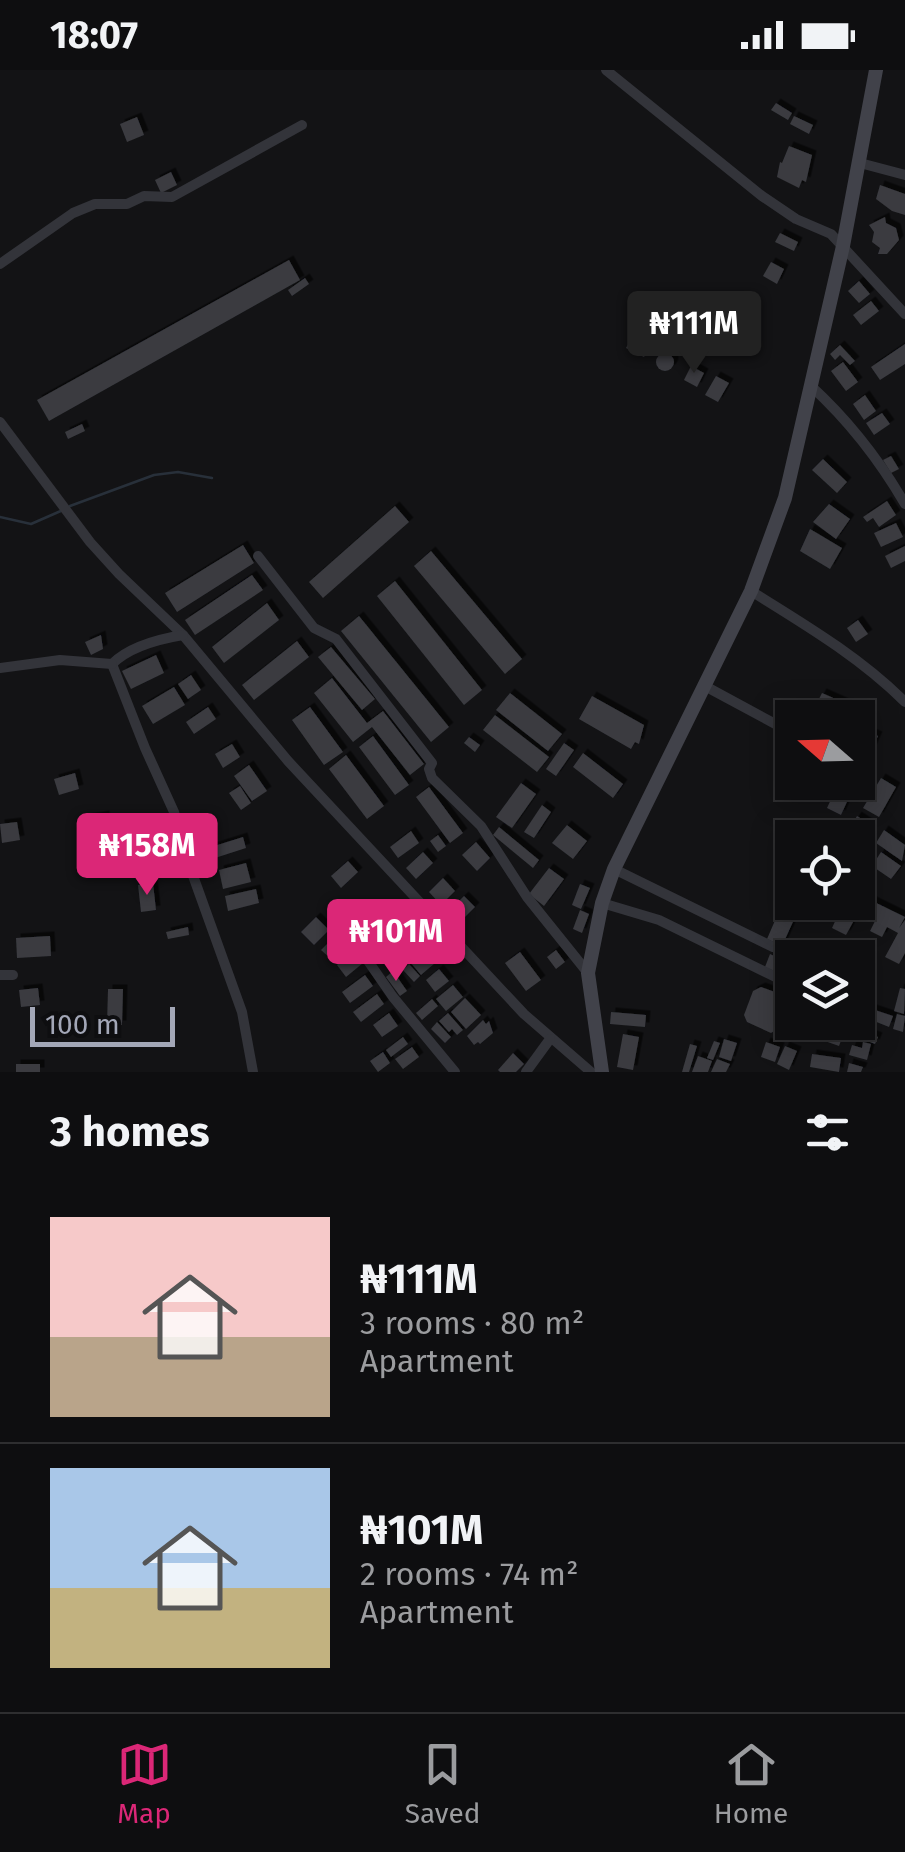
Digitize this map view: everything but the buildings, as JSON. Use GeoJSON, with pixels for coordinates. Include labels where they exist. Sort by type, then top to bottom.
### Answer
{"type":"FeatureCollection","features":[{"type":"Feature","properties":{"kind":"main road"},"geometry":{"type":"LineString","coordinates":[[602,1072],[588,973],[602,902],[614,869],[751,591],[785,498],[843,246],[876,70]]}},
{"type":"Feature","properties":{"kind":"street"},"geometry":{"type":"LineString","coordinates":[[606,70],[762,196],[796,219],[831,234],[905,314]]}},
{"type":"Feature","properties":{"kind":"street"},"geometry":{"type":"LineString","coordinates":[[0,264],[73,213],[95,204],[127,204],[144,196],[172,197],[302,124]]}},
{"type":"Feature","properties":{"kind":"street"},"geometry":{"type":"LineString","coordinates":[[860,163],[905,174]]}},
{"type":"Feature","properties":{"kind":"street"},"geometry":{"type":"LineString","coordinates":[[811,386],[836,409],[905,504]]}},
{"type":"Feature","properties":{"kind":"street"},"geometry":{"type":"LineString","coordinates":[[0,422],[118,574],[183,635],[288,761],[550,1039],[591,1072]]}},
{"type":"Feature","properties":{"kind":"street"},"geometry":{"type":"LineString","coordinates":[[258,556],[314,628],[336,639],[432,763],[432,778],[481,826],[527,897],[588,973]]}},
{"type":"Feature","properties":{"kind":"street"},"geometry":{"type":"LineString","coordinates":[[751,591],[823,636],[879,677],[905,702]]}},
{"type":"Feature","properties":{"kind":"street"},"geometry":{"type":"LineString","coordinates":[[0,668],[60,660],[112,664],[132,650],[183,635]]}},
{"type":"Feature","properties":{"kind":"street"},"geometry":{"type":"LineString","coordinates":[[112,664],[174,812],[187,860],[242,1012],[253,1072]]}},
{"type":"Feature","properties":{"kind":"street"},"geometry":{"type":"LineString","coordinates":[[703,684],[775,723]]}},
{"type":"Feature","properties":{"kind":"street"},"geometry":{"type":"LineString","coordinates":[[614,869],[773,946]]}},
{"type":"Feature","properties":{"kind":"street"},"geometry":{"type":"LineString","coordinates":[[602,902],[659,920],[775,977]]}},
{"type":"Feature","properties":{"kind":"street"},"geometry":{"type":"LineString","coordinates":[[366,958],[455,1072]]}},
{"type":"Feature","properties":{"kind":"street"},"geometry":{"type":"LineString","coordinates":[[0,975],[13,975]]}},
{"type":"Feature","properties":{"kind":"street"},"geometry":{"type":"LineString","coordinates":[[526,1072],[550,1039]]}},
{"type":"Feature","properties":{"kind":"waterway"},"geometry":{"type":"LineString","coordinates":[[70,506],[154,475],[178,472],[212,478]]}},
{"type":"Feature","properties":{"kind":"waterway"},"geometry":{"type":"LineString","coordinates":[[0,517],[31,524],[63,510]]}}]}
